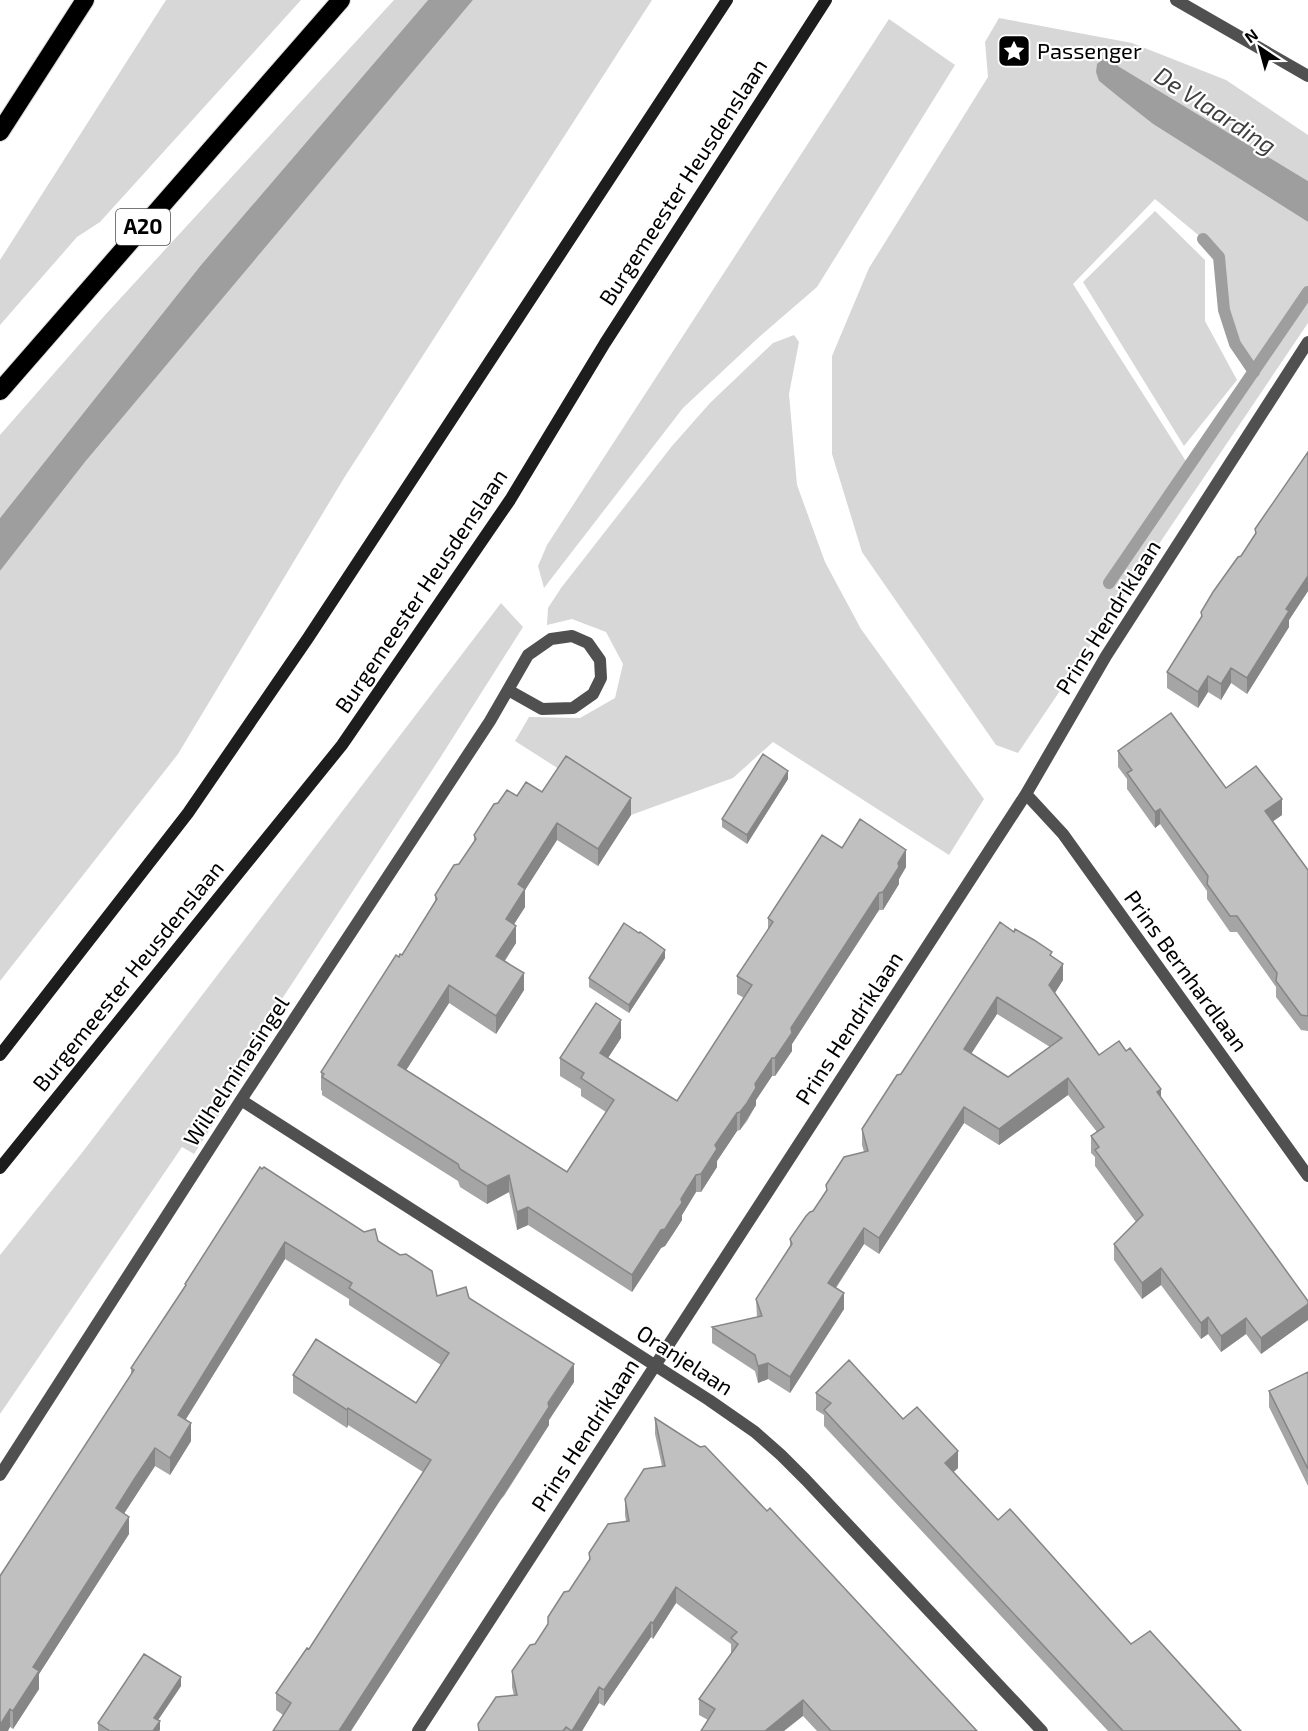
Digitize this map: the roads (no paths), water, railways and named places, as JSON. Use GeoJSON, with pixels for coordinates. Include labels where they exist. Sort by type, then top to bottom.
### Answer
{"type":"FeatureCollection","features":[{"type":"Feature","properties":{"kind":"highway"},"geometry":{"type":"LineString","coordinates":[[0,132],[85,0]]}},
{"type":"Feature","properties":{"kind":"highway","name":"A20"},"geometry":{"type":"LineString","coordinates":[[285,62],[330,0]]}},
{"type":"Feature","properties":{"kind":"highway","name":"A20"},"geometry":{"type":"LineString","coordinates":[[0,391],[341,0]]}},
{"type":"Feature","properties":{"kind":"main road"},"geometry":{"type":"LineString","coordinates":[[0,1055],[188,813],[308,638],[727,0]]}},
{"type":"Feature","properties":{"kind":"main road","name":"Burgemeester Heusdenslaan"},"geometry":{"type":"LineString","coordinates":[[0,1168],[342,745],[510,500],[605,343],[825,0]]}},
{"type":"Feature","properties":{"kind":"street"},"geometry":{"type":"LineString","coordinates":[[1176,0],[1308,76]]}},
{"type":"Feature","properties":{"kind":"street","name":"Prins Hendriklaan"},"geometry":{"type":"LineString","coordinates":[[418,1731],[1026,794],[1106,656],[1308,342]]}},
{"type":"Feature","properties":{"kind":"street","name":"Wilhelminasingel"},"geometry":{"type":"LineString","coordinates":[[0,1475],[508,690],[528,655],[551,639],[572,636],[588,643],[600,660],[601,678],[593,694],[573,708],[542,708],[508,690]]}},
{"type":"Feature","properties":{"kind":"street","name":"Prins Bernhardlaan"},"geometry":{"type":"LineString","coordinates":[[1026,794],[1063,834],[1308,1176]]}},
{"type":"Feature","properties":{"kind":"street","name":"Oranjelaan"},"geometry":{"type":"LineString","coordinates":[[241,1100],[655,1365],[754,1432],[781,1455],[1042,1731]]}},
{"type":"Feature","properties":{"kind":"waterway"},"geometry":{"type":"LineString","coordinates":[[1203,239],[1219,257],[1224,310],[1235,344],[1254,372]]}},
{"type":"Feature","properties":{"kind":"waterway"},"geometry":{"type":"LineString","coordinates":[[1109,583],[1308,292]]}},
{"type":"Feature","properties":{"kind":"place","name":"Passenger"},"geometry":{"type":"Point","coordinates":[1014,51]}},
{"type":"Feature","properties":{"kind":"water label","name":"De Vlaarding"},"geometry":{"type":"Point","coordinates":[1215,111]}}]}
